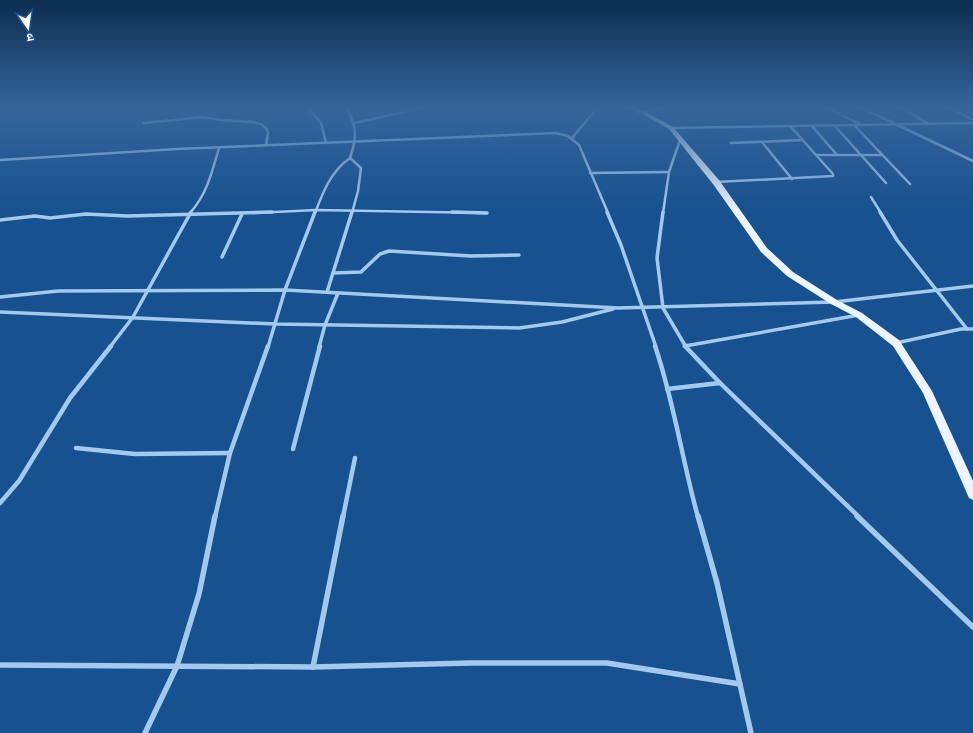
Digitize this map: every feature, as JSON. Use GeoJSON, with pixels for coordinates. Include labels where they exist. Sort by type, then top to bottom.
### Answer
{"type":"FeatureCollection","features":[{"type":"Feature","properties":{"kind":"main road"},"geometry":{"type":"LineString","coordinates":[[682,142],[716,182],[764,250],[790,274],[834,302],[859,315],[896,343],[926,391],[973,494]]}},
{"type":"Feature","properties":{"kind":"street"},"geometry":{"type":"LineString","coordinates":[[0,160],[266,145],[350,142]]}},
{"type":"Feature","properties":{"kind":"street"},"geometry":{"type":"LineString","coordinates":[[145,733],[177,666],[199,594],[218,501],[230,453],[245,408],[263,363],[285,290],[316,210],[331,177],[340,165],[350,158],[356,142]]}},
{"type":"Feature","properties":{"kind":"street"},"geometry":{"type":"LineString","coordinates":[[576,142],[579,145],[621,245],[662,368],[690,490],[717,583],[751,733]]}},
{"type":"Feature","properties":{"kind":"street"},"geometry":{"type":"LineString","coordinates":[[679,142],[669,172],[657,258],[663,308],[685,346],[720,383],[973,627]]}},
{"type":"Feature","properties":{"kind":"street"},"geometry":{"type":"LineString","coordinates":[[730,143],[755,142]]}},
{"type":"Feature","properties":{"kind":"street"},"geometry":{"type":"LineString","coordinates":[[762,142],[792,179]]}},
{"type":"Feature","properties":{"kind":"street"},"geometry":{"type":"LineString","coordinates":[[716,182],[833,176],[833,174],[805,142]]}},
{"type":"Feature","properties":{"kind":"street"},"geometry":{"type":"LineString","coordinates":[[826,142],[837,155]]}},
{"type":"Feature","properties":{"kind":"street"},"geometry":{"type":"LineString","coordinates":[[850,142],[886,183]]}},
{"type":"Feature","properties":{"kind":"street"},"geometry":{"type":"LineString","coordinates":[[870,142],[910,184]]}},
{"type":"Feature","properties":{"kind":"street"},"geometry":{"type":"LineString","coordinates":[[935,142],[973,161]]}},
{"type":"Feature","properties":{"kind":"street"},"geometry":{"type":"LineString","coordinates":[[0,503],[19,481],[70,398],[133,318],[190,213],[198,206],[204,196],[219,148]]}},
{"type":"Feature","properties":{"kind":"street"},"geometry":{"type":"LineString","coordinates":[[816,154],[882,155]]}},
{"type":"Feature","properties":{"kind":"street"},"geometry":{"type":"LineString","coordinates":[[326,292],[353,211],[362,174],[359,165],[350,158]]}},
{"type":"Feature","properties":{"kind":"street"},"geometry":{"type":"LineString","coordinates":[[590,173],[669,172]]}},
{"type":"Feature","properties":{"kind":"street"},"geometry":{"type":"LineString","coordinates":[[871,197],[897,240],[967,329]]}},
{"type":"Feature","properties":{"kind":"street"},"geometry":{"type":"LineString","coordinates":[[0,220],[35,216],[50,218],[86,214],[127,216],[190,213],[242,214],[316,210],[487,213]]}},
{"type":"Feature","properties":{"kind":"street"},"geometry":{"type":"LineString","coordinates":[[222,257],[242,214]]}},
{"type":"Feature","properties":{"kind":"street"},"geometry":{"type":"LineString","coordinates":[[333,273],[361,272],[380,254],[389,251],[471,256],[519,256]]}},
{"type":"Feature","properties":{"kind":"street"},"geometry":{"type":"LineString","coordinates":[[0,297],[58,291],[285,290],[618,308],[663,308],[834,302],[973,286]]}},
{"type":"Feature","properties":{"kind":"street"},"geometry":{"type":"LineString","coordinates":[[293,449],[325,325],[338,293]]}},
{"type":"Feature","properties":{"kind":"street"},"geometry":{"type":"LineString","coordinates":[[0,312],[275,324],[519,328],[562,322],[618,308]]}},
{"type":"Feature","properties":{"kind":"street"},"geometry":{"type":"LineString","coordinates":[[685,346],[859,315]]}},
{"type":"Feature","properties":{"kind":"street"},"geometry":{"type":"LineString","coordinates":[[896,343],[973,329]]}},
{"type":"Feature","properties":{"kind":"street"},"geometry":{"type":"LineString","coordinates":[[667,389],[720,383]]}},
{"type":"Feature","properties":{"kind":"street"},"geometry":{"type":"LineString","coordinates":[[76,448],[135,454],[230,453]]}},
{"type":"Feature","properties":{"kind":"street"},"geometry":{"type":"LineString","coordinates":[[313,667],[355,458]]}},
{"type":"Feature","properties":{"kind":"street"},"geometry":{"type":"LineString","coordinates":[[0,665],[313,667],[470,663],[606,663],[740,684]]}}]}
